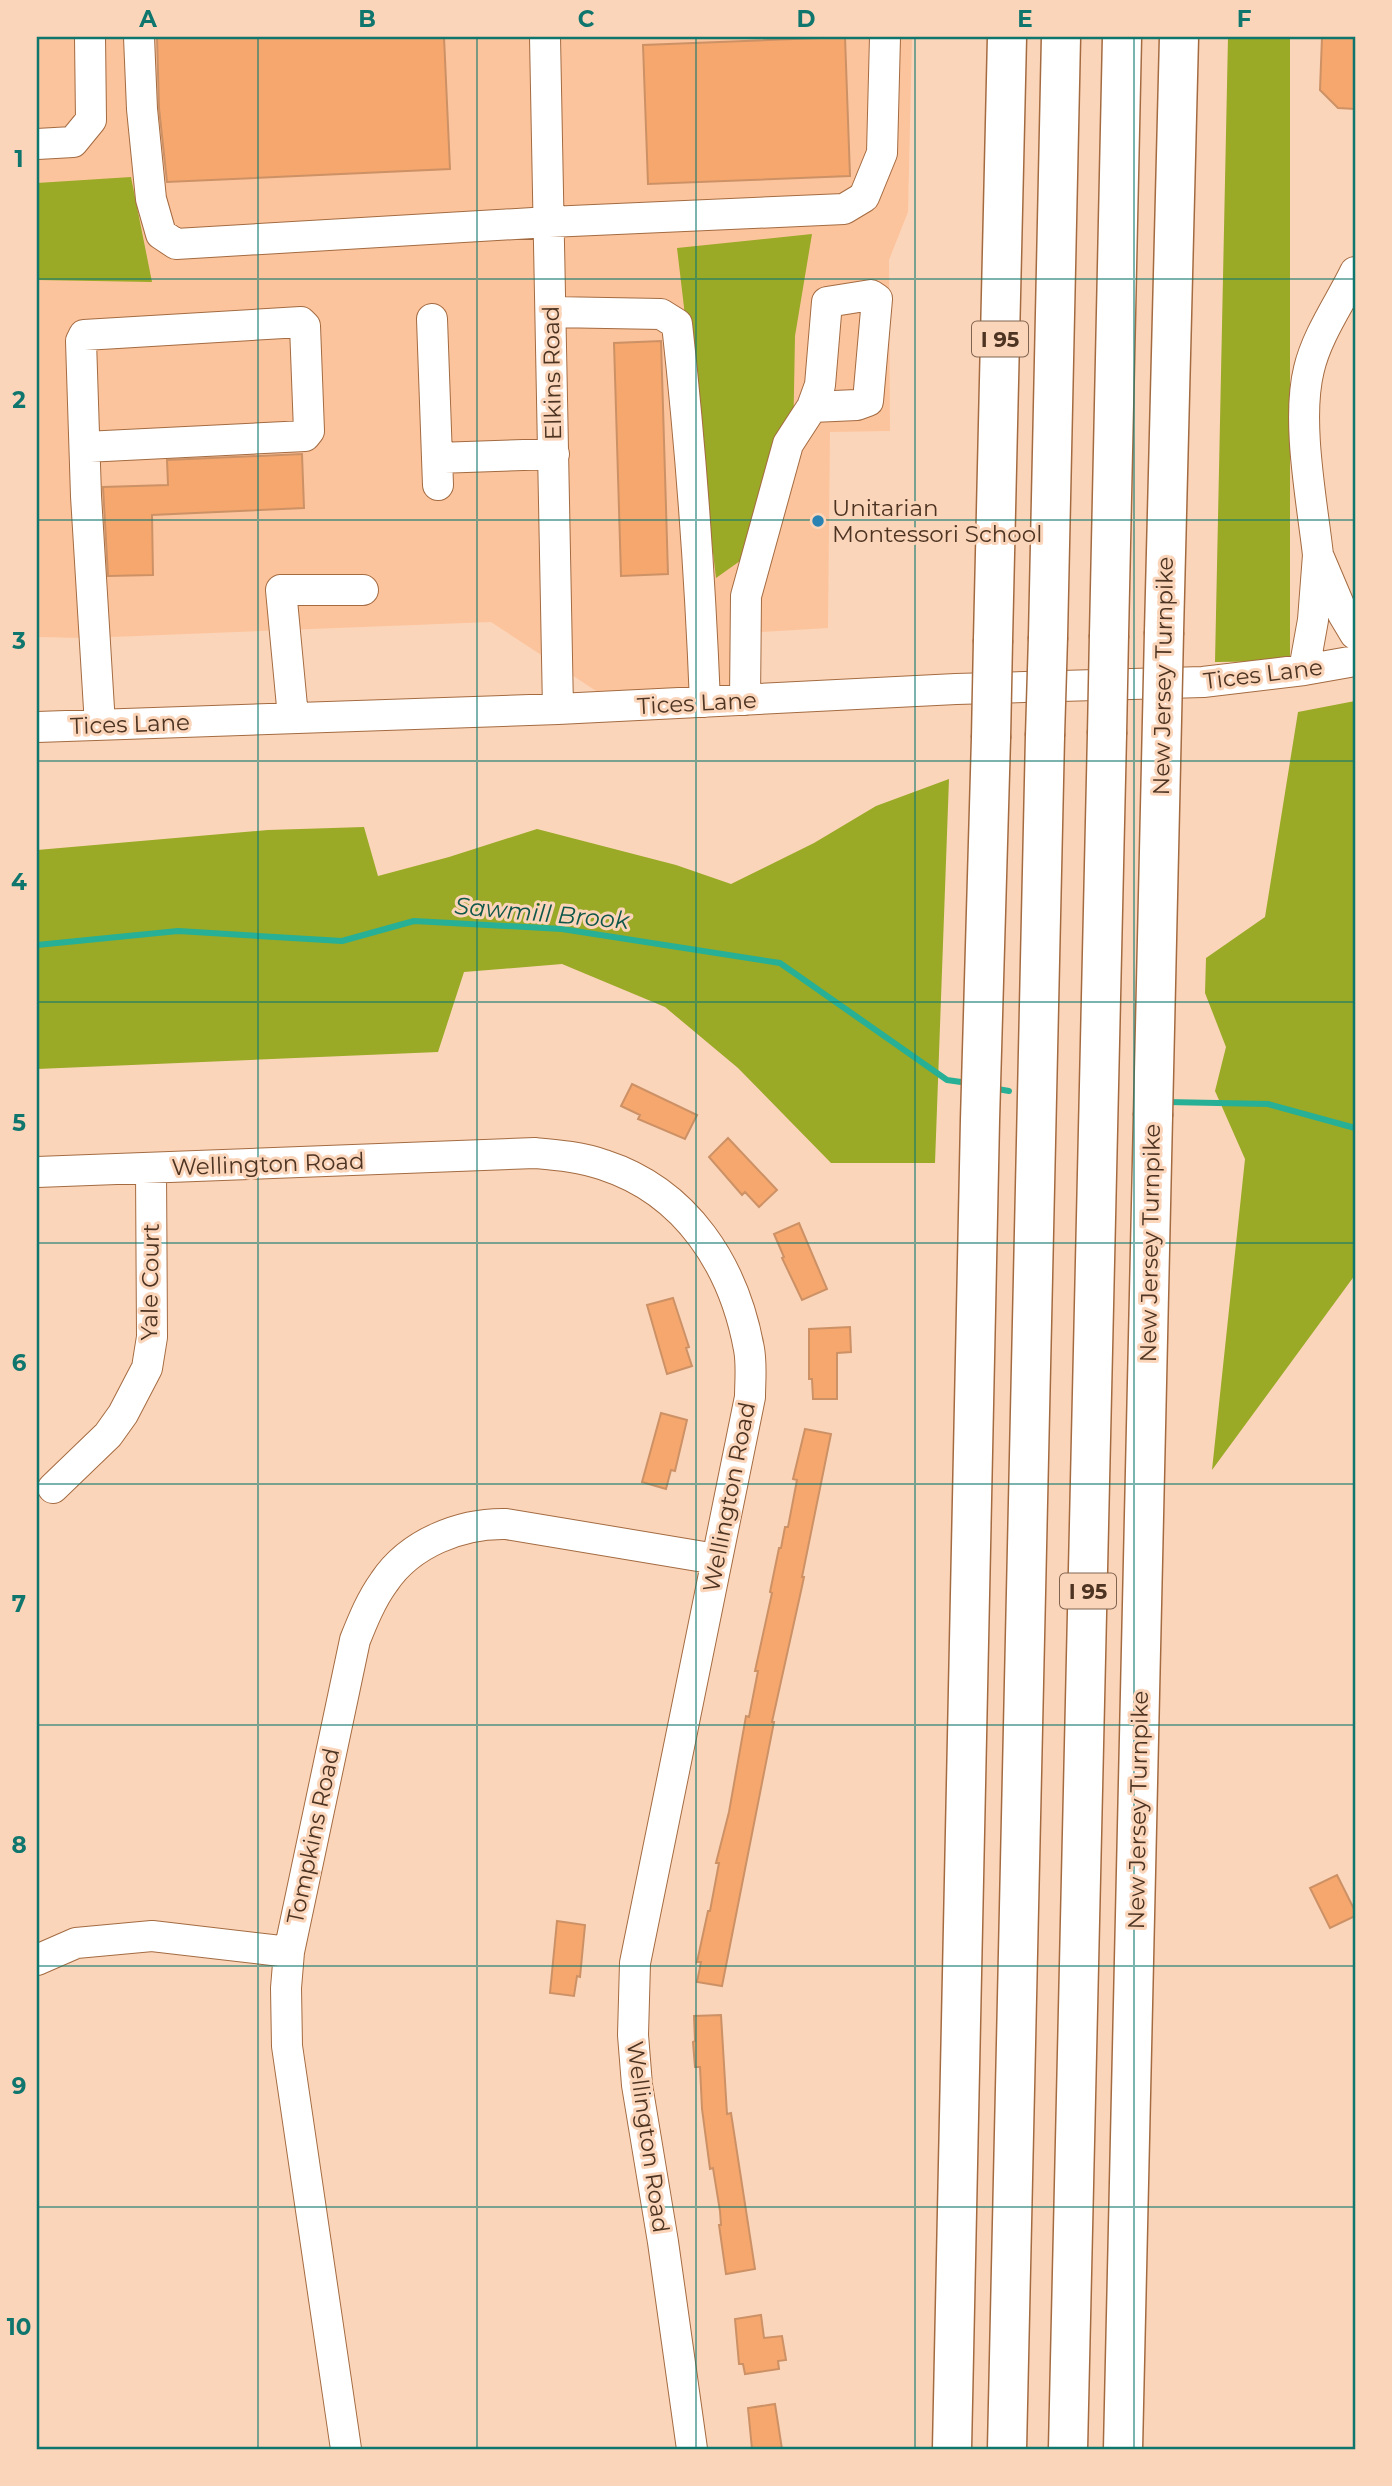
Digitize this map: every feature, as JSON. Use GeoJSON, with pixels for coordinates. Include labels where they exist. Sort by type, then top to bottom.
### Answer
{"type":"FeatureCollection","features":[{"type":"Feature","properties":{"kind":"highway","name":"I 95"},"geometry":{"type":"LineString","coordinates":[[952,2449],[980,1120],[1007,37]]}},
{"type":"Feature","properties":{"kind":"highway","name":"I 95"},"geometry":{"type":"LineString","coordinates":[[1007,2449],[1061,37]]}},
{"type":"Feature","properties":{"kind":"highway","name":"I 95"},"geometry":{"type":"LineString","coordinates":[[1068,2449],[1122,37]]}},
{"type":"Feature","properties":{"kind":"highway","name":"New Jersey Turnpike"},"geometry":{"type":"LineString","coordinates":[[1123,2449],[1179,37]]}},
{"type":"Feature","properties":{"kind":"street"},"geometry":{"type":"LineString","coordinates":[[37,144],[74,142],[91,120],[90,37]]}},
{"type":"Feature","properties":{"kind":"street"},"geometry":{"type":"LineString","coordinates":[[139,37],[142,108],[151,199],[161,234],[176,244],[549,222],[844,209],[864,197],[882,153],[886,37]]}},
{"type":"Feature","properties":{"kind":"street","name":"Elkins Road"},"geometry":{"type":"LineString","coordinates":[[545,37],[558,709]]}},
{"type":"Feature","properties":{"kind":"street"},"geometry":{"type":"LineString","coordinates":[[1304,670],[1313,620],[1318,555],[1303,417],[1309,368],[1355,272]]}},
{"type":"Feature","properties":{"kind":"street"},"geometry":{"type":"LineString","coordinates":[[552,312],[661,314],[677,324],[702,617],[705,702]]}},
{"type":"Feature","properties":{"kind":"street"},"geometry":{"type":"LineString","coordinates":[[432,319],[438,471],[554,454]]}},
{"type":"Feature","properties":{"kind":"street"},"geometry":{"type":"LineString","coordinates":[[85,447],[305,436],[309,431],[305,326],[301,321],[84,335],[81,341],[85,447],[100,725]]}},
{"type":"Feature","properties":{"kind":"street"},"geometry":{"type":"LineString","coordinates":[[746,700],[746,596],[788,444],[812,407]]}},
{"type":"Feature","properties":{"kind":"street"},"geometry":{"type":"LineString","coordinates":[[1318,555],[1343,614],[1355,634]]}},
{"type":"Feature","properties":{"kind":"street"},"geometry":{"type":"LineString","coordinates":[[293,717],[273,590],[363,590]]}},
{"type":"Feature","properties":{"kind":"street","name":"Tices Lane"},"geometry":{"type":"LineString","coordinates":[[37,727],[558,709],[956,689],[1203,682],[1355,661]]}},
{"type":"Feature","properties":{"kind":"street","name":"Wellington Road"},"geometry":{"type":"LineString","coordinates":[[37,1172],[535,1153],[563,1156],[603,1164],[665,1195],[696,1227],[721,1263],[738,1304],[750,1351],[750,1397],[635,1963],[633,2035],[636,2085],[663,2242],[692,2449]]}},
{"type":"Feature","properties":{"kind":"street","name":"Yale Court"},"geometry":{"type":"LineString","coordinates":[[53,1488],[108,1435],[124,1415],[147,1368],[152,1337],[150,1169]]}},
{"type":"Feature","properties":{"kind":"street","name":"Tompkins Road"},"geometry":{"type":"LineString","coordinates":[[346,2449],[287,2046],[286,1987],[289,1952],[355,1640],[379,1590],[401,1561],[447,1533],[482,1523],[506,1524],[716,1559]]}},
{"type":"Feature","properties":{"kind":"street"},"geometry":{"type":"LineString","coordinates":[[37,1960],[76,1943],[152,1936],[289,1952]]}},
{"type":"Feature","properties":{"kind":"shaded area"},"geometry":{"type":"Polygon","coordinates":[[[37,37],[912,37],[908,212],[889,260],[890,431],[830,432],[828,628],[743,633],[741,698],[613,702],[491,622],[86,638],[37,637],[37,37]]]}},
{"type":"Feature","properties":{"kind":"green space"},"geometry":{"type":"Polygon","coordinates":[[[1228,37],[1290,37],[1290,661],[1215,662],[1228,37]]]}},
{"type":"Feature","properties":{"kind":"green space"},"geometry":{"type":"Polygon","coordinates":[[[131,177],[152,282],[37,280],[37,183],[131,177]]]}},
{"type":"Feature","properties":{"kind":"green space"},"geometry":{"type":"Polygon","coordinates":[[[812,234],[795,336],[793,444],[747,556],[716,578],[677,248],[812,234]]]}},
{"type":"Feature","properties":{"kind":"green space"},"geometry":{"type":"Polygon","coordinates":[[[1355,701],[1355,1275],[1212,1470],[1245,1159],[1215,1091],[1226,1047],[1205,993],[1206,958],[1265,917],[1298,712],[1355,701]]]}},
{"type":"Feature","properties":{"kind":"green space"},"geometry":{"type":"Polygon","coordinates":[[[949,779],[935,1163],[831,1163],[738,1068],[665,1007],[562,964],[464,972],[438,1052],[37,1069],[37,850],[268,830],[364,827],[378,876],[537,829],[676,865],[731,884],[814,843],[876,806],[949,779]]]}},
{"type":"Feature","properties":{"kind":"building"},"geometry":{"type":"Polygon","coordinates":[[[157,37],[444,37],[450,169],[167,182],[159,108],[157,37]]]}},
{"type":"Feature","properties":{"kind":"building"},"geometry":{"type":"Polygon","coordinates":[[[845,37],[850,176],[648,184],[643,45],[845,37]]]}},
{"type":"Feature","properties":{"kind":"building"},"geometry":{"type":"Polygon","coordinates":[[[1322,37],[1355,37],[1355,109],[1338,108],[1320,90],[1322,37]]]}},
{"type":"Feature","properties":{"kind":"building"},"geometry":{"type":"Polygon","coordinates":[[[661,341],[668,574],[621,576],[614,343],[661,341]]]}},
{"type":"Feature","properties":{"kind":"building"},"geometry":{"type":"Polygon","coordinates":[[[302,454],[304,508],[152,515],[153,575],[108,576],[103,487],[168,485],[167,460],[302,454]]]}},
{"type":"Feature","properties":{"kind":"building"},"geometry":{"type":"Polygon","coordinates":[[[632,1084],[697,1115],[685,1139],[638,1119],[640,1115],[621,1106],[632,1084]]]}},
{"type":"Feature","properties":{"kind":"building"},"geometry":{"type":"Polygon","coordinates":[[[728,1138],[777,1190],[759,1207],[745,1192],[742,1195],[709,1157],[728,1138]]]}},
{"type":"Feature","properties":{"kind":"building"},"geometry":{"type":"Polygon","coordinates":[[[799,1223],[827,1289],[802,1300],[774,1234],[799,1223]]]}},
{"type":"Feature","properties":{"kind":"building"},"geometry":{"type":"Polygon","coordinates":[[[673,1298],[689,1347],[686,1348],[692,1366],[667,1374],[647,1305],[673,1298]]]}},
{"type":"Feature","properties":{"kind":"building"},"geometry":{"type":"Polygon","coordinates":[[[850,1327],[851,1352],[837,1353],[837,1399],[813,1399],[812,1379],[809,1379],[809,1329],[850,1327]]]}},
{"type":"Feature","properties":{"kind":"building"},"geometry":{"type":"Polygon","coordinates":[[[661,1413],[687,1420],[675,1471],[671,1470],[666,1489],[642,1482],[661,1413]]]}},
{"type":"Feature","properties":{"kind":"building"},"geometry":{"type":"Polygon","coordinates":[[[805,1429],[831,1434],[804,1577],[772,1722],[722,1986],[697,1982],[701,1962],[697,1962],[710,1911],[719,1863],[716,1863],[729,1812],[746,1716],[749,1717],[758,1671],[755,1671],[779,1548],[785,1527],[788,1527],[797,1480],[793,1479],[805,1429]]]}},
{"type":"Feature","properties":{"kind":"building"},"geometry":{"type":"Polygon","coordinates":[[[1337,1875],[1355,1916],[1330,1928],[1310,1888],[1337,1875]]]}},
{"type":"Feature","properties":{"kind":"building"},"geometry":{"type":"Polygon","coordinates":[[[557,1921],[585,1925],[580,1977],[577,1976],[574,1996],[550,1993],[557,1921]]]}},
{"type":"Feature","properties":{"kind":"building"},"geometry":{"type":"Polygon","coordinates":[[[721,2015],[727,2114],[731,2113],[755,2269],[726,2274],[719,2225],[720,2211],[713,2168],[710,2169],[702,2109],[700,2067],[695,2067],[693,2042],[694,2016],[721,2015]]]}},
{"type":"Feature","properties":{"kind":"building"},"geometry":{"type":"Polygon","coordinates":[[[761,2315],[764,2338],[782,2336],[786,2360],[778,2361],[779,2369],[745,2374],[743,2364],[739,2364],[735,2319],[761,2315]]]}},
{"type":"Feature","properties":{"kind":"building"},"geometry":{"type":"Polygon","coordinates":[[[775,2404],[782,2449],[752,2449],[748,2408],[775,2404]]]}},
{"type":"Feature","properties":{"kind":"waterway","name":"Sawmill Brook"},"geometry":{"type":"LineString","coordinates":[[37,945],[178,931],[342,941],[414,921],[562,929],[780,963],[947,1080],[968,1083]]}},
{"type":"Feature","properties":{"kind":"waterway","name":"Sawmill Brook"},"geometry":{"type":"LineString","coordinates":[[992,1088],[1009,1091]]}},
{"type":"Feature","properties":{"kind":"waterway","name":"Sawmill Brook"},"geometry":{"type":"LineString","coordinates":[[1167,1102],[1268,1104],[1355,1128]]}},
{"type":"Feature","properties":{"kind":"place","name":"Unitarian Montessori School"},"geometry":{"type":"Point","coordinates":[818,521]}}]}
